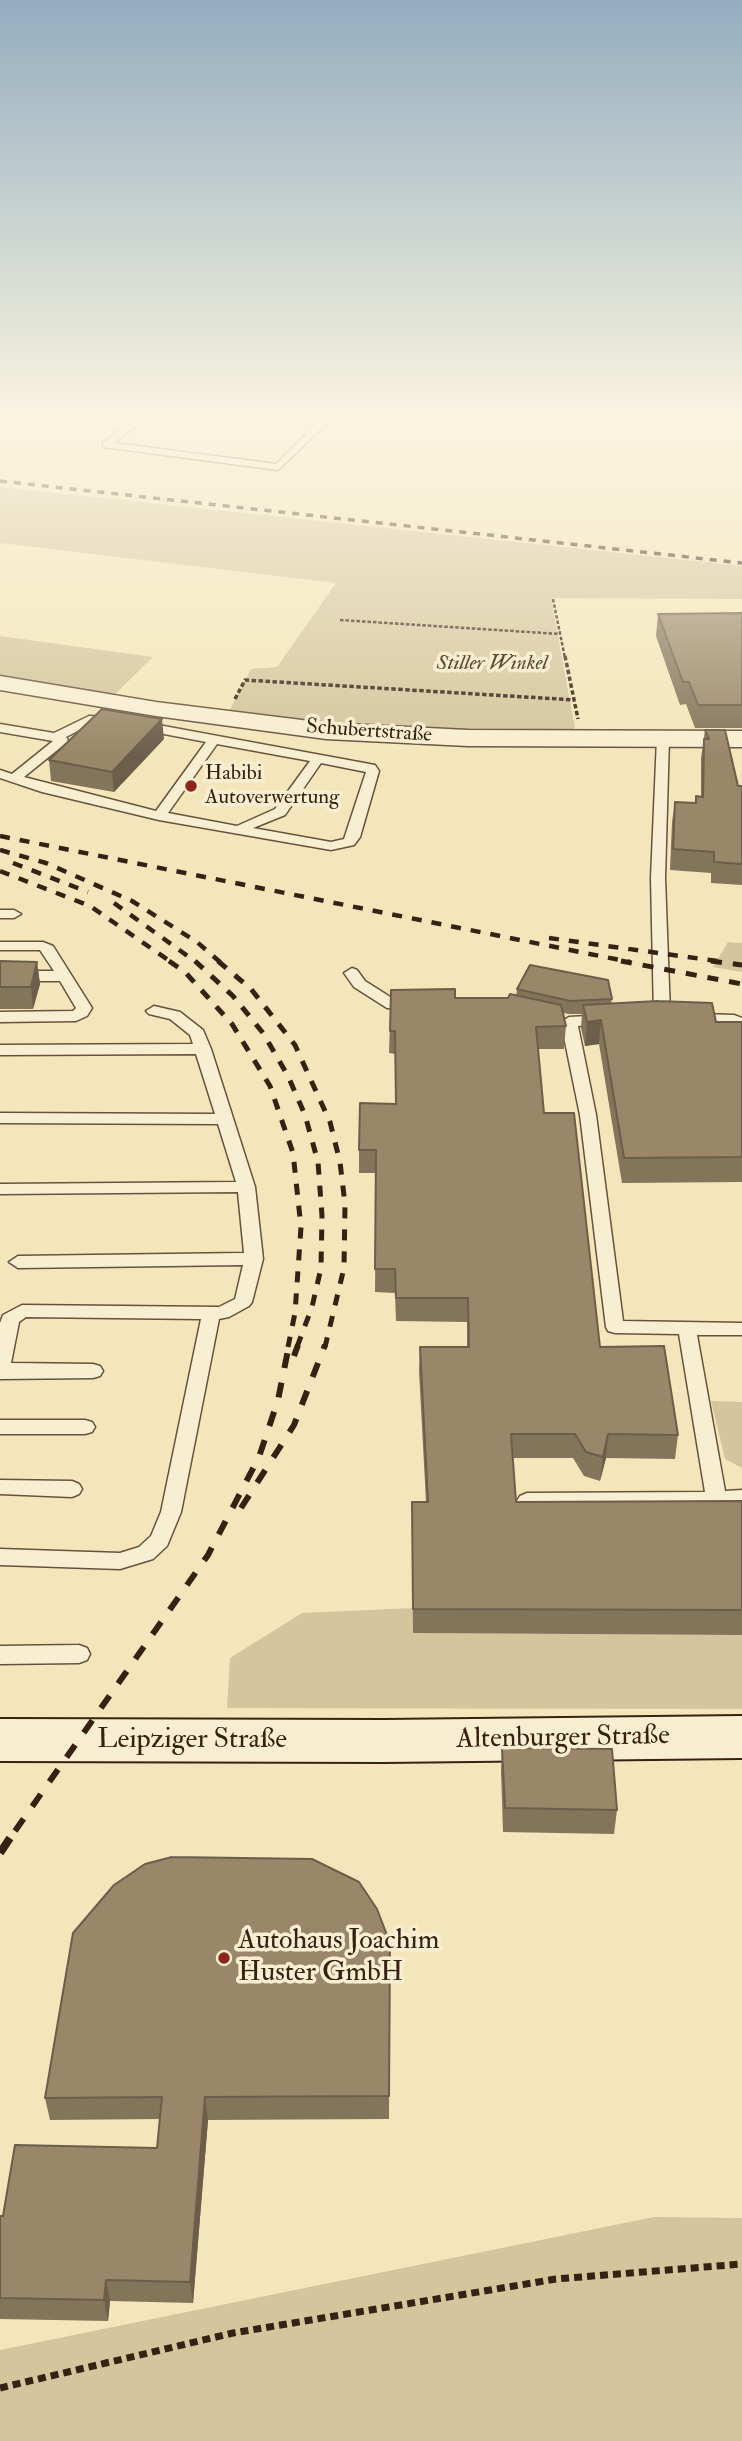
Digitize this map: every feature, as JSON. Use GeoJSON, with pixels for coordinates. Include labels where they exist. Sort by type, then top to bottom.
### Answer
{"type":"FeatureCollection","features":[{"type":"Feature","properties":{"kind":"street","name":"Schubertstraße"},"geometry":{"type":"LineString","coordinates":[[0,683],[156,709],[326,731],[468,738],[742,738]]}},
{"type":"Feature","properties":{"kind":"street","name":"Altenburger Straße"},"geometry":{"type":"LineString","coordinates":[[384,1741],[742,1737]]}},
{"type":"Feature","properties":{"kind":"street","name":"Leipziger Straße"},"geometry":{"type":"LineString","coordinates":[[0,1740],[384,1741]]}},
{"type":"Feature","properties":{"kind":"lane"},"geometry":{"type":"LineString","coordinates":[[7,776],[159,816],[331,846],[349,842],[373,771],[363,766],[97,719],[89,720],[56,737]]}},
{"type":"Feature","properties":{"kind":"lane"},"geometry":{"type":"LineString","coordinates":[[0,728],[62,740],[7,776]]}},
{"type":"Feature","properties":{"kind":"lane"},"geometry":{"type":"LineString","coordinates":[[663,738],[655,1017],[734,1020],[742,1023]]}},
{"type":"Feature","properties":{"kind":"lane"},"geometry":{"type":"LineString","coordinates":[[159,816],[215,739]]}},
{"type":"Feature","properties":{"kind":"lane"},"geometry":{"type":"LineString","coordinates":[[238,830],[280,812],[318,758]]}},
{"type":"Feature","properties":{"kind":"lane"},"geometry":{"type":"LineString","coordinates":[[0,946],[43,946],[52,953],[84,1008],[82,1013],[76,1016],[0,1017]]}},
{"type":"Feature","properties":{"kind":"lane"},"geometry":{"type":"LineString","coordinates":[[352,973],[359,984],[392,1006],[431,1004]]}},
{"type":"Feature","properties":{"kind":"lane"},"geometry":{"type":"LineString","coordinates":[[0,976],[65,976]]}},
{"type":"Feature","properties":{"kind":"lane"},"geometry":{"type":"LineString","coordinates":[[93,1371],[0,1371],[10,1319],[22,1311],[211,1313],[232,1310],[243,1303],[254,1259],[246,1187],[197,1033],[175,1015],[154,1011]]}},
{"type":"Feature","properties":{"kind":"lane"},"geometry":{"type":"LineString","coordinates":[[622,1019],[563,1021],[588,1115],[615,1327],[742,1329]]}},
{"type":"Feature","properties":{"kind":"lane"},"geometry":{"type":"LineString","coordinates":[[0,1050],[203,1049]]}},
{"type":"Feature","properties":{"kind":"lane"},"geometry":{"type":"LineString","coordinates":[[0,1118],[224,1119]]}},
{"type":"Feature","properties":{"kind":"lane"},"geometry":{"type":"LineString","coordinates":[[0,1189],[246,1187]]}},
{"type":"Feature","properties":{"kind":"lane"},"geometry":{"type":"LineString","coordinates":[[18,1262],[254,1259]]}},
{"type":"Feature","properties":{"kind":"lane"},"geometry":{"type":"LineString","coordinates":[[0,1557],[120,1560],[146,1553],[160,1540],[172,1512],[211,1313]]}},
{"type":"Feature","properties":{"kind":"lane"},"geometry":{"type":"LineString","coordinates":[[687,1328],[716,1499]]}},
{"type":"Feature","properties":{"kind":"lane"},"geometry":{"type":"LineString","coordinates":[[0,1427],[85,1427]]}},
{"type":"Feature","properties":{"kind":"lane"},"geometry":{"type":"LineString","coordinates":[[0,1487],[72,1489]]}},
{"type":"Feature","properties":{"kind":"lane"},"geometry":{"type":"LineString","coordinates":[[527,1501],[742,1498]]}},
{"type":"Feature","properties":{"kind":"lane"},"geometry":{"type":"LineString","coordinates":[[0,1655],[79,1654]]}},
{"type":"Feature","properties":{"kind":"path"},"geometry":{"type":"LineString","coordinates":[[553,600],[581,738]]}},
{"type":"Feature","properties":{"kind":"path"},"geometry":{"type":"LineString","coordinates":[[340,620],[560,634]]}},
{"type":"Feature","properties":{"kind":"path"},"geometry":{"type":"LineString","coordinates":[[252,680],[575,701]]}},
{"type":"Feature","properties":{"kind":"path"},"geometry":{"type":"LineString","coordinates":[[0,2388],[233,2333],[556,2279],[742,2264]]}},
{"type":"Feature","properties":{"kind":"green space","name":"Stiller Winkel"},"geometry":{"type":"Polygon","coordinates":[[[0,529],[394,529],[742,566],[742,599],[551,598],[575,728],[563,735],[332,725],[227,715],[251,669],[277,667],[336,583],[0,543],[0,529]]]}},
{"type":"Feature","properties":{"kind":"green space"},"geometry":{"type":"Polygon","coordinates":[[[0,636],[153,657],[110,699],[0,680],[0,636]]]}},
{"type":"Feature","properties":{"kind":"green space"},"geometry":{"type":"Polygon","coordinates":[[[728,942],[742,943],[742,972],[713,967],[728,942]]]}},
{"type":"Feature","properties":{"kind":"green space"},"geometry":{"type":"Polygon","coordinates":[[[711,1401],[742,1402],[742,1468],[725,1459],[711,1401]]]}},
{"type":"Feature","properties":{"kind":"green space"},"geometry":{"type":"Polygon","coordinates":[[[413,1608],[413,1633],[742,1635],[742,1709],[227,1708],[230,1658],[302,1613],[413,1608]]]}},
{"type":"Feature","properties":{"kind":"green space"},"geometry":{"type":"Polygon","coordinates":[[[654,2217],[742,2218],[742,2441],[0,2441],[0,2350],[654,2217]]]}},
{"type":"Feature","properties":{"kind":"building"},"geometry":{"type":"Polygon","coordinates":[[[742,613],[742,705],[698,705],[689,682],[683,682],[658,614],[742,613]]]}},
{"type":"Feature","properties":{"kind":"building"},"geometry":{"type":"Polygon","coordinates":[[[102,709],[162,719],[112,772],[49,760],[102,709]]]}},
{"type":"Feature","properties":{"kind":"building"},"geometry":{"type":"Polygon","coordinates":[[[705,730],[725,730],[738,786],[742,786],[742,864],[714,862],[714,852],[673,849],[675,802],[696,803],[696,796],[703,797],[704,739],[709,739],[705,730]]]}},
{"type":"Feature","properties":{"kind":"building"},"geometry":{"type":"Polygon","coordinates":[[[0,961],[37,962],[31,987],[0,987],[0,961]]]}},
{"type":"Feature","properties":{"kind":"building"},"geometry":{"type":"Polygon","coordinates":[[[530,965],[608,980],[612,999],[570,1001],[517,989],[530,965]]]}},
{"type":"Feature","properties":{"kind":"building"},"geometry":{"type":"Polygon","coordinates":[[[455,989],[455,998],[508,998],[510,994],[561,1005],[566,1026],[536,1027],[544,1113],[574,1113],[600,1347],[664,1346],[678,1435],[608,1434],[603,1457],[586,1452],[575,1434],[511,1434],[516,1502],[742,1501],[742,1610],[413,1609],[412,1502],[428,1502],[420,1347],[469,1347],[468,1298],[396,1298],[395,1269],[375,1269],[376,1150],[359,1150],[360,1103],[396,1104],[395,1031],[390,1031],[391,990],[455,989]]]}},
{"type":"Feature","properties":{"kind":"building"},"geometry":{"type":"Polygon","coordinates":[[[658,1001],[712,1003],[716,1022],[742,1022],[742,1157],[624,1158],[601,1020],[587,1022],[583,1005],[658,1001]]]}},
{"type":"Feature","properties":{"kind":"building"},"geometry":{"type":"Polygon","coordinates":[[[502,1748],[612,1749],[617,1810],[505,1808],[502,1748]]]}},
{"type":"Feature","properties":{"kind":"building"},"geometry":{"type":"Polygon","coordinates":[[[172,1857],[312,1859],[359,1882],[377,1909],[390,1943],[389,2096],[205,2097],[190,2282],[106,2280],[104,2300],[0,2298],[0,2216],[3,2216],[15,2145],[157,2148],[162,2097],[45,2098],[73,1933],[114,1885],[145,1864],[172,1857]]]}},
{"type":"Feature","properties":{"kind":"railway"},"geometry":{"type":"LineString","coordinates":[[434,529],[742,563]]}},
{"type":"Feature","properties":{"kind":"railway"},"geometry":{"type":"LineString","coordinates":[[0,836],[630,962]]}},
{"type":"Feature","properties":{"kind":"railway"},"geometry":{"type":"LineString","coordinates":[[0,850],[46,863],[132,901],[197,942],[220,962]]}},
{"type":"Feature","properties":{"kind":"railway"},"geometry":{"type":"LineString","coordinates":[[13,863],[88,892]]}},
{"type":"Feature","properties":{"kind":"railway"},"geometry":{"type":"LineString","coordinates":[[0,871],[90,906],[171,962]]}},
{"type":"Feature","properties":{"kind":"railway"},"geometry":{"type":"LineString","coordinates":[[114,903],[196,962]]}},
{"type":"Feature","properties":{"kind":"railway"},"geometry":{"type":"LineString","coordinates":[[549,938],[724,962]]}},
{"type":"Feature","properties":{"kind":"railway"},"geometry":{"type":"LineString","coordinates":[[169,961],[185,972],[232,1024],[270,1086],[293,1153],[301,1227],[295,1313],[288,1347]]}},
{"type":"Feature","properties":{"kind":"railway"},"geometry":{"type":"LineString","coordinates":[[195,961],[233,996],[263,1033],[288,1076],[305,1115],[318,1162],[322,1216],[321,1268],[312,1307],[297,1347]]}},
{"type":"Feature","properties":{"kind":"railway"},"geometry":{"type":"LineString","coordinates":[[218,961],[251,989],[295,1045],[330,1122],[340,1162],[345,1204],[344,1268],[325,1347]]}},
{"type":"Feature","properties":{"kind":"railway"},"geometry":{"type":"LineString","coordinates":[[621,961],[742,984]]}},
{"type":"Feature","properties":{"kind":"railway"},"geometry":{"type":"LineString","coordinates":[[711,961],[742,965]]}},
{"type":"Feature","properties":{"kind":"railway"},"geometry":{"type":"LineString","coordinates":[[15,1831],[208,1555],[259,1457],[278,1400],[289,1345]]}},
{"type":"Feature","properties":{"kind":"railway"},"geometry":{"type":"LineString","coordinates":[[294,1356],[298,1345]]}},
{"type":"Feature","properties":{"kind":"railway"},"geometry":{"type":"LineString","coordinates":[[241,1508],[294,1425],[325,1345]]}},
{"type":"Feature","properties":{"kind":"railway"},"geometry":{"type":"LineString","coordinates":[[0,1853],[16,1829]]}},
{"type":"Feature","properties":{"kind":"place","name":"Habibi Autoverwertung"},"geometry":{"type":"Point","coordinates":[191,786]}},
{"type":"Feature","properties":{"kind":"place","name":"Autohaus Joachim Huster GmbH"},"geometry":{"type":"Point","coordinates":[224,1958]}}]}
